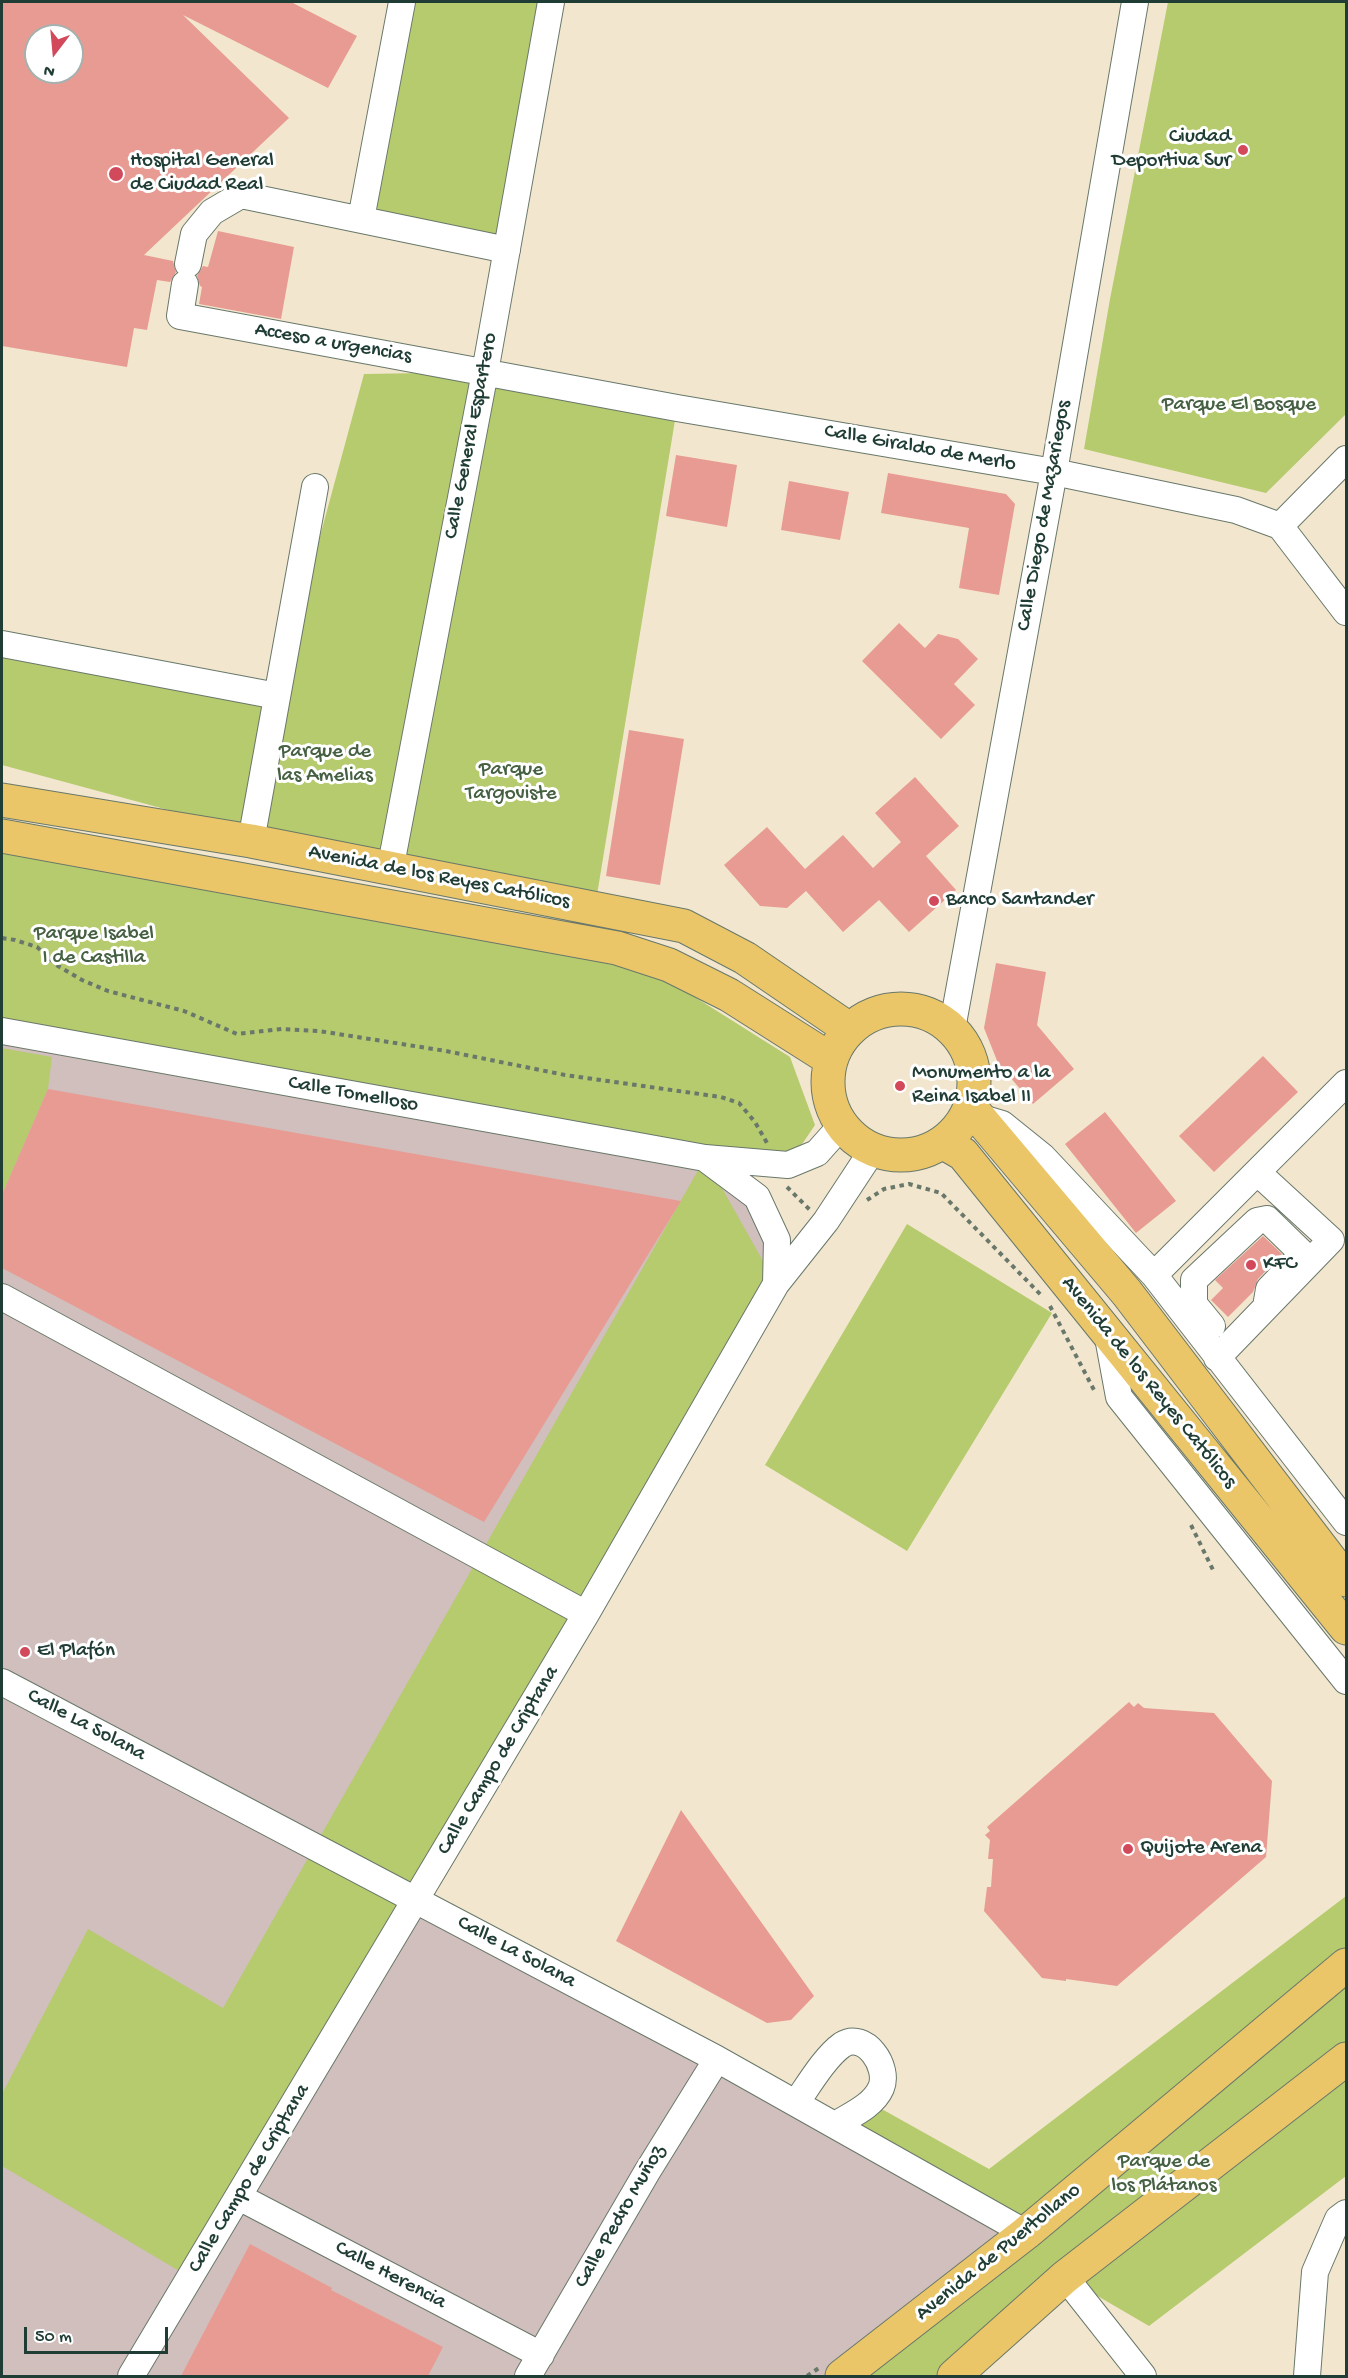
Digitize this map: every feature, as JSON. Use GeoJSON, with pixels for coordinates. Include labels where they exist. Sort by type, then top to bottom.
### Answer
{"type":"FeatureCollection","features":[{"type":"Feature","properties":{"kind":"main road","name":"Avenida de los Reyes Católicos"},"geometry":{"type":"LineString","coordinates":[[2,800],[251,841],[684,926],[745,958],[849,1029]]}},
{"type":"Feature","properties":{"kind":"main road","name":"Avenida de los Reyes Católicos"},"geometry":{"type":"LineString","coordinates":[[2,836],[616,948],[669,964],[729,994],[830,1059]]}},
{"type":"Feature","properties":{"kind":"main road"},"geometry":{"type":"LineString","coordinates":[[904,1009],[922,1012],[952,1029],[969,1052],[975,1075],[974,1112],[944,1143],[915,1155],[894,1156],[872,1151],[841,1126],[829,1102],[827,1087],[830,1059],[849,1029],[866,1017],[885,1010],[904,1009]]}},
{"type":"Feature","properties":{"kind":"main road","name":"Avenida de los Reyes Católicos"},"geometry":{"type":"LineString","coordinates":[[974,1112],[1127,1293],[1347,1580]]}},
{"type":"Feature","properties":{"kind":"main road","name":"Avenida de los Reyes Católicos"},"geometry":{"type":"LineString","coordinates":[[944,1143],[963,1154],[1347,1628]]}},
{"type":"Feature","properties":{"kind":"main road","name":"Avenida de Puertollano"},"geometry":{"type":"LineString","coordinates":[[842,2376],[1026,2233],[1347,1965]]}},
{"type":"Feature","properties":{"kind":"main road"},"geometry":{"type":"LineString","coordinates":[[954,2376],[1065,2277],[1347,2059]]}},
{"type":"Feature","properties":{"kind":"street"},"geometry":{"type":"LineString","coordinates":[[402,2],[362,219],[507,250]]}},
{"type":"Feature","properties":{"kind":"street","name":"Calle General Espartero"},"geometry":{"type":"LineString","coordinates":[[390,870],[485,372],[551,2]]}},
{"type":"Feature","properties":{"kind":"street","name":"Calle Diego de Mazariegos"},"geometry":{"type":"LineString","coordinates":[[952,1029],[1054,472],[1135,2]]}},
{"type":"Feature","properties":{"kind":"street","name":"Acceso a urgencias"},"geometry":{"type":"LineString","coordinates":[[362,219],[241,195],[212,212],[194,234],[180,316],[485,372]]}},
{"type":"Feature","properties":{"kind":"street","name":"Calle Giraldo de Merlo"},"geometry":{"type":"LineString","coordinates":[[485,372],[665,406],[1054,472],[1236,510],[1280,526]]}},
{"type":"Feature","properties":{"kind":"street"},"geometry":{"type":"LineString","coordinates":[[1347,459],[1280,526],[1347,612]]}},
{"type":"Feature","properties":{"kind":"street"},"geometry":{"type":"LineString","coordinates":[[251,841],[315,487]]}},
{"type":"Feature","properties":{"kind":"street"},"geometry":{"type":"LineString","coordinates":[[2,644],[277,696]]}},
{"type":"Feature","properties":{"kind":"street","name":"Calle Tomelloso"},"geometry":{"type":"LineString","coordinates":[[2,1031],[705,1158],[788,1165],[817,1153],[841,1126]]}},
{"type":"Feature","properties":{"kind":"street"},"geometry":{"type":"LineString","coordinates":[[1154,1275],[1347,1083]]}},
{"type":"Feature","properties":{"kind":"street"},"geometry":{"type":"LineString","coordinates":[[974,1112],[1002,1124],[1043,1157],[1223,1352]]}},
{"type":"Feature","properties":{"kind":"street","name":"Calle Campo de Criptana"},"geometry":{"type":"LineString","coordinates":[[131,2376],[586,1614],[776,1284],[826,1221],[872,1151]]}},
{"type":"Feature","properties":{"kind":"street","name":"Calle Tomelloso"},"geometry":{"type":"LineString","coordinates":[[705,1158],[757,1197],[777,1240],[776,1284]]}},
{"type":"Feature","properties":{"kind":"street"},"geometry":{"type":"LineString","coordinates":[[1223,1352],[1331,1240],[1257,1172]]}},
{"type":"Feature","properties":{"kind":"street"},"geometry":{"type":"LineString","coordinates":[[1266,1307],[1269,1289],[1303,1254],[1267,1219],[1257,1221],[1194,1280],[1194,1304],[1223,1352],[1347,1522]]}},
{"type":"Feature","properties":{"kind":"street"},"geometry":{"type":"LineString","coordinates":[[2,1297],[586,1614]]}},
{"type":"Feature","properties":{"kind":"street"},"geometry":{"type":"LineString","coordinates":[[1107,1332],[1119,1397],[1347,1680]]}},
{"type":"Feature","properties":{"kind":"street","name":"Calle La Solana"},"geometry":{"type":"LineString","coordinates":[[2,1682],[717,2059],[1026,2233]]}},
{"type":"Feature","properties":{"kind":"street"},"geometry":{"type":"LineString","coordinates":[[796,2103],[843,2044],[852,2041],[862,2043],[880,2064],[884,2076],[881,2088],[871,2103],[836,2125]]}},
{"type":"Feature","properties":{"kind":"street","name":"Calle Pedro Muñoz"},"geometry":{"type":"LineString","coordinates":[[534,2366],[647,2172],[717,2059]]}},
{"type":"Feature","properties":{"kind":"street","name":"Calle Herencia"},"geometry":{"type":"LineString","coordinates":[[239,2197],[534,2366]]}},
{"type":"Feature","properties":{"kind":"street"},"geometry":{"type":"LineString","coordinates":[[1306,2376],[1315,2272],[1338,2219],[1347,2213]]}},
{"type":"Feature","properties":{"kind":"street"},"geometry":{"type":"LineString","coordinates":[[1065,2277],[1143,2376]]}},
{"type":"Feature","properties":{"kind":"shaded area"},"geometry":{"type":"Polygon","coordinates":[[[2,1031],[705,1158],[757,1197],[777,1240],[417,1900],[1026,2233],[842,2376],[2,2376],[2,1031]]]}},
{"type":"Feature","properties":{"kind":"green space"},"geometry":{"type":"Polygon","coordinates":[[[407,2],[551,2],[507,250],[362,219],[407,2]]]}},
{"type":"Feature","properties":{"kind":"green space","name":"Ciudad Deportiva Sur"},"geometry":{"type":"Polygon","coordinates":[[[1168,2],[1346,2],[1346,414],[1266,493],[1084,449],[1110,299],[1168,2]]]}},
{"type":"Feature","properties":{"kind":"green space"},"geometry":{"type":"Polygon","coordinates":[[[485,372],[677,408],[595,907],[390,870],[2,765],[2,644],[277,695],[364,374],[485,372]]]}},
{"type":"Feature","properties":{"kind":"green space","name":"Parque Isabel I de Castilla"},"geometry":{"type":"Polygon","coordinates":[[[2,836],[617,948],[790,1057],[815,1125],[788,1165],[2,1025],[2,836]]]}},
{"type":"Feature","properties":{"kind":"green space"},"geometry":{"type":"Polygon","coordinates":[[[2,1048],[52,1057],[48,1089],[2,1195],[2,1048]]]}},
{"type":"Feature","properties":{"kind":"green space"},"geometry":{"type":"Polygon","coordinates":[[[705,1158],[776,1284],[191,2278],[2,2166],[2,2094],[88,1929],[223,2008],[705,1158]]]}},
{"type":"Feature","properties":{"kind":"green space"},"geometry":{"type":"Polygon","coordinates":[[[907,1224],[1052,1313],[907,1551],[765,1465],[907,1224]]]}},
{"type":"Feature","properties":{"kind":"green space","name":"Parque de los Plátanos"},"geometry":{"type":"Polygon","coordinates":[[[1346,1896],[1346,2176],[1149,2326],[1065,2277],[950,2376],[852,2376],[1026,2233],[835,2125],[871,2103],[989,2169],[1346,1896]]]}},
{"type":"Feature","properties":{"kind":"building","name":"Hospital General de Ciudad Real"},"geometry":{"type":"Polygon","coordinates":[[[2,2],[291,2],[357,36],[328,88],[183,15],[289,118],[144,255],[173,261],[176,272],[170,282],[157,280],[147,330],[134,328],[127,367],[2,346],[2,2]]]}},
{"type":"Feature","properties":{"kind":"building"},"geometry":{"type":"Polygon","coordinates":[[[218,231],[294,247],[281,319],[199,304],[202,287],[197,276],[203,266],[208,267],[218,231]]]}},
{"type":"Feature","properties":{"kind":"building"},"geometry":{"type":"Polygon","coordinates":[[[676,455],[737,465],[727,527],[666,516],[676,455]]]}},
{"type":"Feature","properties":{"kind":"building"},"geometry":{"type":"Polygon","coordinates":[[[888,473],[1006,494],[1015,504],[999,595],[959,588],[969,528],[881,513],[888,473]]]}},
{"type":"Feature","properties":{"kind":"building"},"geometry":{"type":"Polygon","coordinates":[[[789,481],[849,492],[840,540],[781,530],[789,481]]]}},
{"type":"Feature","properties":{"kind":"building"},"geometry":{"type":"Polygon","coordinates":[[[899,623],[925,648],[938,634],[958,639],[978,659],[954,684],[975,705],[941,739],[862,661],[899,623]]]}},
{"type":"Feature","properties":{"kind":"building"},"geometry":{"type":"Polygon","coordinates":[[[629,730],[684,739],[660,885],[606,876],[629,730]]]}},
{"type":"Feature","properties":{"kind":"building"},"geometry":{"type":"Polygon","coordinates":[[[915,777],[959,826],[926,856],[956,890],[909,932],[879,900],[843,932],[806,891],[787,908],[760,906],[724,865],[767,827],[805,869],[843,835],[873,868],[901,842],[875,813],[915,777]]]}},
{"type":"Feature","properties":{"kind":"building"},"geometry":{"type":"Polygon","coordinates":[[[996,963],[1046,972],[1037,1025],[1074,1069],[1033,1104],[998,1063],[984,1028],[996,963]]]}},
{"type":"Feature","properties":{"kind":"building"},"geometry":{"type":"Polygon","coordinates":[[[1263,1056],[1298,1092],[1214,1172],[1179,1136],[1263,1056]]]}},
{"type":"Feature","properties":{"kind":"building"},"geometry":{"type":"Polygon","coordinates":[[[48,1089],[681,1201],[484,1522],[2,1268],[2,1195],[48,1089]]]}},
{"type":"Feature","properties":{"kind":"building"},"geometry":{"type":"Polygon","coordinates":[[[1105,1112],[1176,1201],[1136,1233],[1065,1144],[1105,1112]]]}},
{"type":"Feature","properties":{"kind":"building","name":"KFC"},"geometry":{"type":"Polygon","coordinates":[[[1263,1236],[1282,1254],[1258,1279],[1253,1292],[1228,1317],[1211,1300],[1223,1288],[1215,1280],[1263,1236]]]}},
{"type":"Feature","properties":{"kind":"building","name":"Quijote Arena"},"geometry":{"type":"Polygon","coordinates":[[[1129,1702],[1134,1707],[1138,1703],[1144,1708],[1214,1713],[1272,1781],[1266,1857],[1117,1986],[1042,1978],[984,1911],[987,1887],[991,1887],[993,1859],[988,1859],[990,1840],[985,1835],[990,1831],[987,1827],[1129,1702]]]}},
{"type":"Feature","properties":{"kind":"building"},"geometry":{"type":"Polygon","coordinates":[[[681,1810],[814,1996],[791,2020],[767,2023],[616,1941],[681,1810]]]}},
{"type":"Feature","properties":{"kind":"building"},"geometry":{"type":"Polygon","coordinates":[[[250,2244],[332,2288],[331,2290],[443,2347],[428,2376],[181,2376],[250,2244]]]}},
{"type":"Feature","properties":{"kind":"place","name":"Ciudad Deportiva Sur"},"geometry":{"type":"Point","coordinates":[1243,150]}},
{"type":"Feature","properties":{"kind":"place","name":"Hospital General de Ciudad Real"},"geometry":{"type":"Point","coordinates":[116,174]}},
{"type":"Feature","properties":{"kind":"place","name":"Banco Santander"},"geometry":{"type":"Point","coordinates":[934,901]}},
{"type":"Feature","properties":{"kind":"place","name":"Monumento a la Reina Isabel II"},"geometry":{"type":"Point","coordinates":[900,1086]}},
{"type":"Feature","properties":{"kind":"place","name":"KFC"},"geometry":{"type":"Point","coordinates":[1251,1265]}},
{"type":"Feature","properties":{"kind":"place","name":"El Plafón"},"geometry":{"type":"Point","coordinates":[25,1652]}},
{"type":"Feature","properties":{"kind":"place","name":"Quijote Arena"},"geometry":{"type":"Point","coordinates":[1128,1849]}},
{"type":"Feature","properties":{"kind":"park label","name":"Parque El Bosque"},"geometry":{"type":"Point","coordinates":[1239,406]}},
{"type":"Feature","properties":{"kind":"park label","name":"Parque de las Amelias"},"geometry":{"type":"Point","coordinates":[325,765]}},
{"type":"Feature","properties":{"kind":"park label","name":"Parque Targoviste"},"geometry":{"type":"Point","coordinates":[511,783]}}]}
